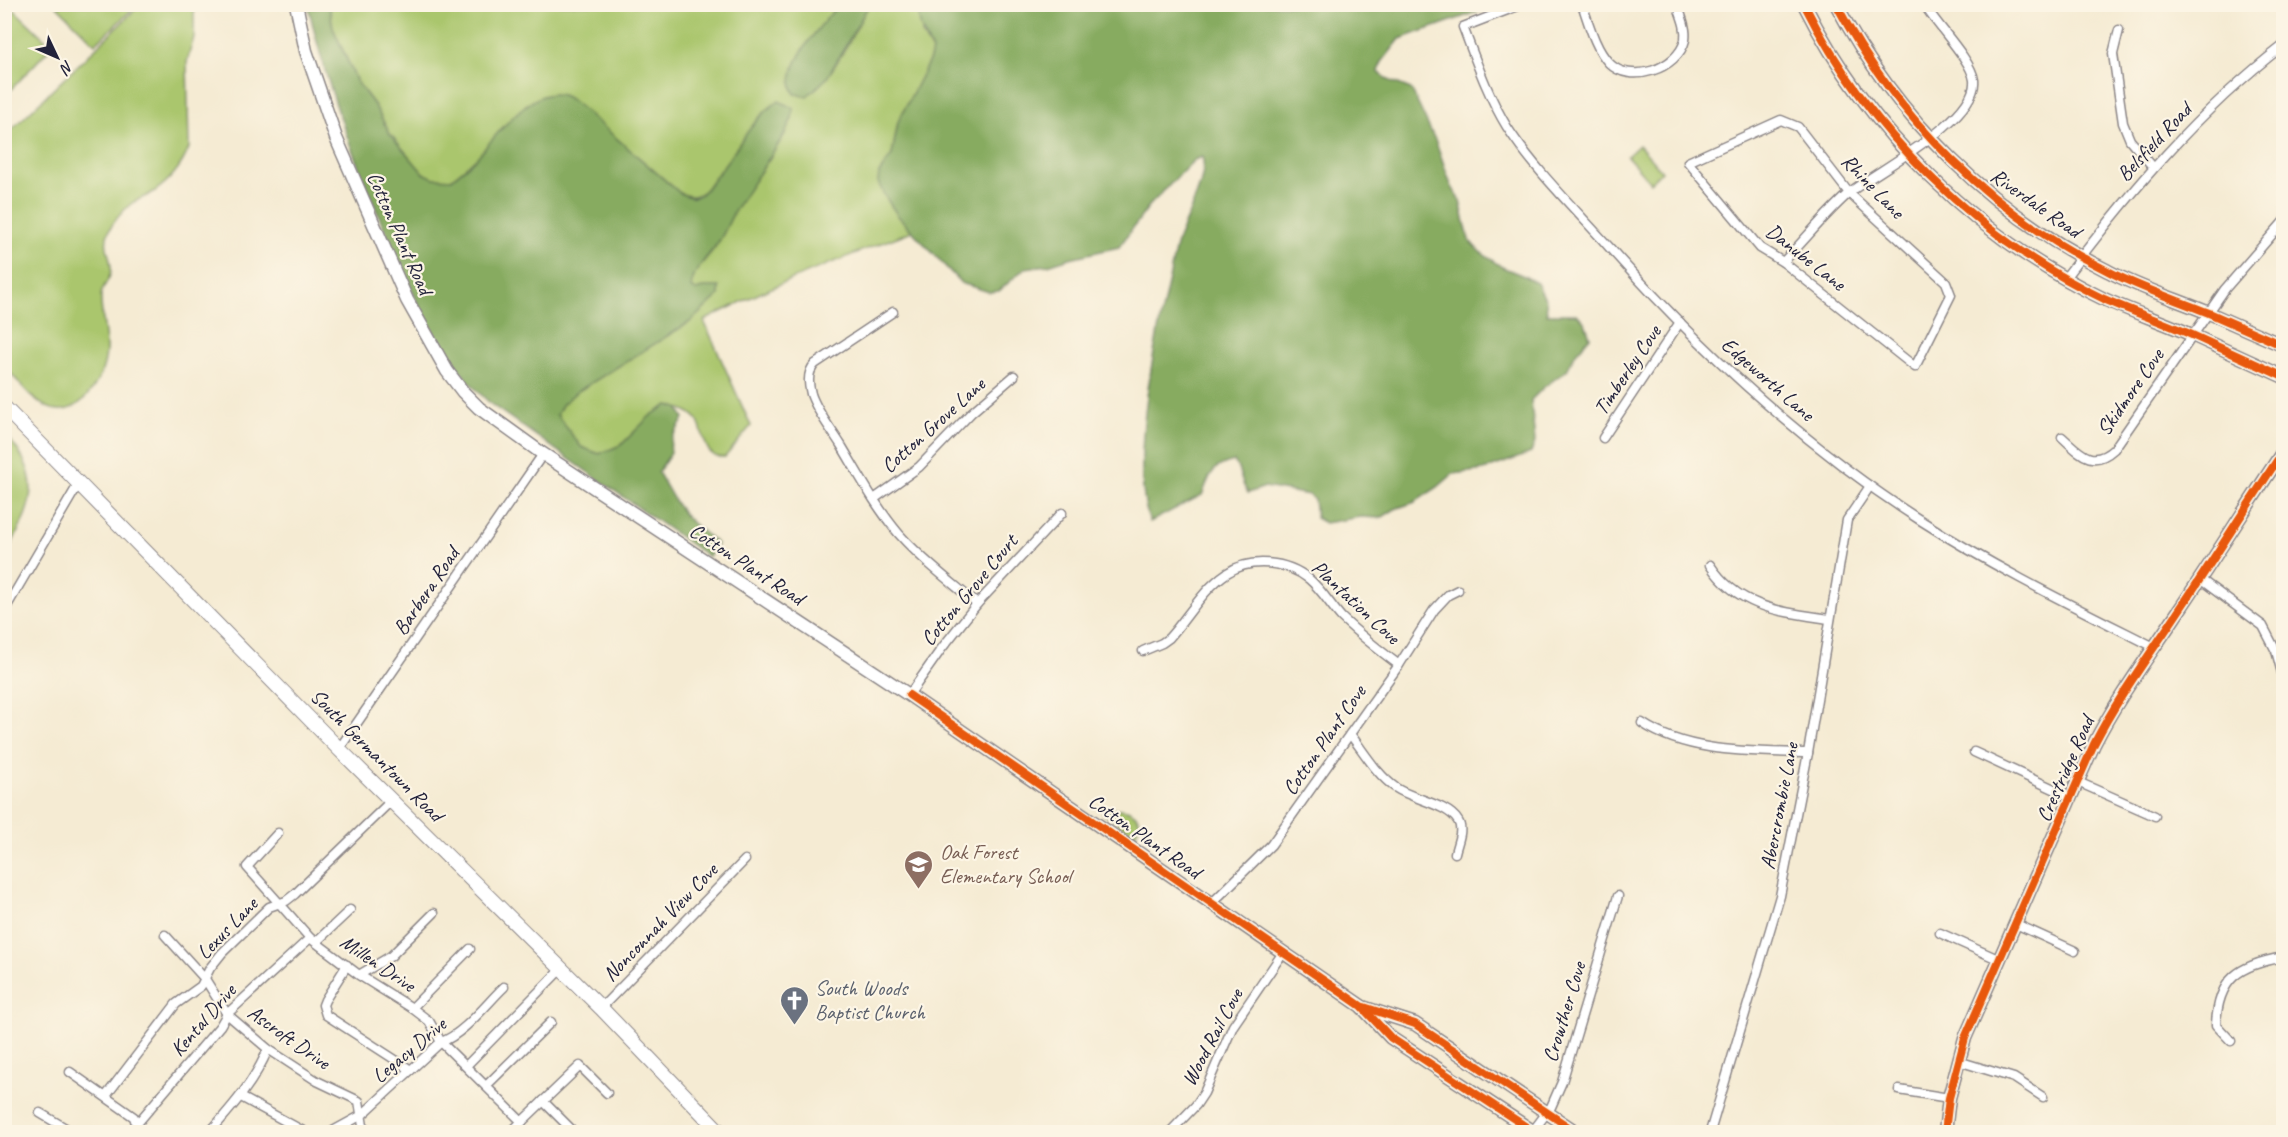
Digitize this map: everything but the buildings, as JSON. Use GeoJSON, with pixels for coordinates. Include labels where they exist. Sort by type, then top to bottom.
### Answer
{"type":"FeatureCollection","features":[{"type":"Feature","properties":{"kind":"main road","name":"South Germantown Road"},"geometry":{"type":"LineString","coordinates":[[4,407],[339,749],[601,1008],[712,1130]]}},
{"type":"Feature","properties":{"kind":"street","name":"Cotton Plant Road"},"geometry":{"type":"LineString","coordinates":[[296,4],[306,51],[336,138],[407,300],[427,338],[462,392],[496,421],[543,454],[909,695],[1282,954],[1361,1006],[1391,1038],[1533,1132]]}},
{"type":"Feature","properties":{"kind":"street","name":"Edgeworth Lane"},"geometry":{"type":"LineString","coordinates":[[1523,4],[1463,27],[1488,90],[1516,141],[1626,266],[1680,322],[1758,397],[1870,486],[1920,520],[2012,574],[2154,647]]}},
{"type":"Feature","properties":{"kind":"street"},"geometry":{"type":"LineString","coordinates":[[1582,4],[1598,46],[1608,63],[1620,71],[1636,74],[1667,63],[1681,50],[1686,33],[1677,4]]}},
{"type":"Feature","properties":{"kind":"street"},"geometry":{"type":"LineString","coordinates":[[1804,4],[1847,77],[1874,114],[1940,186],[1980,221],[2065,278],[2104,299],[2191,334],[2283,377]]}},
{"type":"Feature","properties":{"kind":"street","name":"Riverdale Road"},"geometry":{"type":"LineString","coordinates":[[1836,4],[1881,79],[1953,162],[1995,198],[2051,239],[2081,257],[2128,281],[2207,312],[2283,346]]}},
{"type":"Feature","properties":{"kind":"street"},"geometry":{"type":"LineString","coordinates":[[1783,262],[1850,193],[1909,153],[1964,107],[1974,87],[1971,69],[1924,4]]}},
{"type":"Feature","properties":{"kind":"street"},"geometry":{"type":"LineString","coordinates":[[2119,30],[2113,54],[2123,123],[2130,140],[2153,167]]}},
{"type":"Feature","properties":{"kind":"street","name":"Belsfield Road"},"geometry":{"type":"LineString","coordinates":[[2065,278],[2153,167],[2229,90],[2283,45]]}},
{"type":"Feature","properties":{"kind":"street","name":"Rhine Lane"},"geometry":{"type":"LineString","coordinates":[[1688,162],[1781,120],[1798,127],[1850,193],[1946,282],[1951,295],[1915,367]]}},
{"type":"Feature","properties":{"kind":"street","name":"Danube Lane"},"geometry":{"type":"LineString","coordinates":[[1688,162],[1760,248],[1783,262],[1915,367]]}},
{"type":"Feature","properties":{"kind":"street"},"geometry":{"type":"LineString","coordinates":[[2191,334],[2246,263],[2283,221]]}},
{"type":"Feature","properties":{"kind":"street"},"geometry":{"type":"LineString","coordinates":[[893,312],[820,359],[810,370],[809,380],[814,402],[887,519],[910,546],[977,604]]}},
{"type":"Feature","properties":{"kind":"street","name":"Timberley Cove"},"geometry":{"type":"LineString","coordinates":[[1603,438],[1680,322]]}},
{"type":"Feature","properties":{"kind":"street","name":"Skidmore Cove"},"geometry":{"type":"LineString","coordinates":[[2062,438],[2094,460],[2107,455],[2114,449],[2191,334]]}},
{"type":"Feature","properties":{"kind":"street","name":"Cotton Grove Lane"},"geometry":{"type":"LineString","coordinates":[[874,499],[920,467],[966,418],[1014,376]]}},
{"type":"Feature","properties":{"kind":"street","name":"Crestridge Road"},"geometry":{"type":"LineString","coordinates":[[1945,1132],[1958,1061],[1973,1018],[2109,714],[2283,450]]}},
{"type":"Feature","properties":{"kind":"street","name":"Barbera Road"},"geometry":{"type":"LineString","coordinates":[[339,749],[543,454]]}},
{"type":"Feature","properties":{"kind":"street"},"geometry":{"type":"LineString","coordinates":[[4,611],[79,483]]}},
{"type":"Feature","properties":{"kind":"street","name":"Abercrombie Lane"},"geometry":{"type":"LineString","coordinates":[[1710,1132],[1778,903],[1808,753],[1848,520],[1870,486]]}},
{"type":"Feature","properties":{"kind":"street","name":"Cotton Grove Court"},"geometry":{"type":"LineString","coordinates":[[909,695],[977,604],[1062,513]]}},
{"type":"Feature","properties":{"kind":"street","name":"Plantation Cove"},"geometry":{"type":"LineString","coordinates":[[1143,651],[1162,644],[1169,638],[1214,584],[1226,574],[1240,566],[1256,563],[1271,564],[1298,572],[1310,580],[1351,626],[1399,665]]}},
{"type":"Feature","properties":{"kind":"street"},"geometry":{"type":"LineString","coordinates":[[1710,566],[1729,588],[1764,608],[1830,619]]}},
{"type":"Feature","properties":{"kind":"street"},"geometry":{"type":"LineString","coordinates":[[2200,579],[2263,626],[2276,651],[2283,680]]}},
{"type":"Feature","properties":{"kind":"street","name":"Cotton Plant Cove"},"geometry":{"type":"LineString","coordinates":[[1211,904],[1271,845],[1399,665],[1434,610],[1448,595],[1458,590]]}},
{"type":"Feature","properties":{"kind":"street"},"geometry":{"type":"LineString","coordinates":[[1642,723],[1663,736],[1718,748],[1808,753]]}},
{"type":"Feature","properties":{"kind":"street"},"geometry":{"type":"LineString","coordinates":[[1350,734],[1389,783],[1454,816],[1461,829],[1455,853]]}},
{"type":"Feature","properties":{"kind":"street"},"geometry":{"type":"LineString","coordinates":[[1974,752],[2071,797]]}},
{"type":"Feature","properties":{"kind":"street"},"geometry":{"type":"LineString","coordinates":[[2078,782],[2155,816]]}},
{"type":"Feature","properties":{"kind":"street","name":"Lexus Lane"},"geometry":{"type":"LineString","coordinates":[[106,1096],[176,1005],[198,989],[206,979],[212,965],[236,939],[263,912],[295,894],[392,800]]}},
{"type":"Feature","properties":{"kind":"street","name":"Millen Drive"},"geometry":{"type":"LineString","coordinates":[[278,833],[247,867],[313,940],[359,975],[412,1008],[432,1025],[441,1042],[522,1122]]}},
{"type":"Feature","properties":{"kind":"street","name":"Nonconnah View Cove"},"geometry":{"type":"LineString","coordinates":[[601,1008],[745,860]]}},
{"type":"Feature","properties":{"kind":"street","name":"Crowther Cove"},"geometry":{"type":"LineString","coordinates":[[1533,1132],[1547,1113],[1562,1082],[1617,896]]}},
{"type":"Feature","properties":{"kind":"street","name":"Kental Drive"},"geometry":{"type":"LineString","coordinates":[[133,1131],[220,1026],[227,1014],[350,910]]}},
{"type":"Feature","properties":{"kind":"street"},"geometry":{"type":"LineString","coordinates":[[359,975],[392,956],[434,913]]}},
{"type":"Feature","properties":{"kind":"street"},"geometry":{"type":"LineString","coordinates":[[2016,924],[2075,951]]}},
{"type":"Feature","properties":{"kind":"street"},"geometry":{"type":"LineString","coordinates":[[1940,933],[2000,960]]}},
{"type":"Feature","properties":{"kind":"street","name":"Ascroft Drive"},"geometry":{"type":"LineString","coordinates":[[165,935],[206,979],[227,1014],[268,1049],[317,1081],[359,1101],[363,1126],[369,1132]]}},
{"type":"Feature","properties":{"kind":"street"},"geometry":{"type":"LineString","coordinates":[[412,1008],[470,950]]}},
{"type":"Feature","properties":{"kind":"street","name":"Wood Rail Cove"},"geometry":{"type":"LineString","coordinates":[[1170,1132],[1196,1105],[1204,1093],[1233,1026],[1282,954]]}},
{"type":"Feature","properties":{"kind":"street"},"geometry":{"type":"LineString","coordinates":[[2231,1041],[2216,1025],[2216,1011],[2223,987],[2239,971],[2265,960],[2283,957]]}},
{"type":"Feature","properties":{"kind":"street"},"geometry":{"type":"LineString","coordinates":[[347,965],[323,1005],[326,1015],[411,1070]]}},
{"type":"Feature","properties":{"kind":"street"},"geometry":{"type":"LineString","coordinates":[[466,1066],[561,969]]}},
{"type":"Feature","properties":{"kind":"street","name":"Legacy Drive"},"geometry":{"type":"LineString","coordinates":[[331,1132],[362,1115],[441,1042],[460,1031],[504,987]]}},
{"type":"Feature","properties":{"kind":"street","name":"Cotton Plant Road"},"geometry":{"type":"LineString","coordinates":[[1361,1006],[1414,1024],[1576,1132]]}},
{"type":"Feature","properties":{"kind":"street"},"geometry":{"type":"LineString","coordinates":[[486,1086],[551,1022]]}},
{"type":"Feature","properties":{"kind":"street"},"geometry":{"type":"LineString","coordinates":[[210,1132],[241,1097],[262,1064],[268,1049]]}},
{"type":"Feature","properties":{"kind":"street"},"geometry":{"type":"LineString","coordinates":[[1958,1061],[2014,1078],[2043,1097]]}},
{"type":"Feature","properties":{"kind":"street"},"geometry":{"type":"LineString","coordinates":[[511,1132],[580,1066],[607,1094]]}},
{"type":"Feature","properties":{"kind":"street"},"geometry":{"type":"LineString","coordinates":[[70,1072],[134,1117],[133,1131]]}},
{"type":"Feature","properties":{"kind":"street"},"geometry":{"type":"LineString","coordinates":[[1899,1090],[1950,1098]]}},
{"type":"Feature","properties":{"kind":"street"},"geometry":{"type":"LineString","coordinates":[[241,1097],[305,1132]]}},
{"type":"Feature","properties":{"kind":"street"},"geometry":{"type":"LineString","coordinates":[[543,1101],[571,1129]]}},
{"type":"Feature","properties":{"kind":"street"},"geometry":{"type":"LineString","coordinates":[[40,1113],[72,1132]]}},
{"type":"Feature","properties":{"kind":"green space"},"geometry":{"type":"Polygon","coordinates":[[[8,4],[52,46],[5,96],[4,5],[8,4]]]}},
{"type":"Feature","properties":{"kind":"green space"},"geometry":{"type":"Polygon","coordinates":[[[56,5],[137,5],[95,44],[56,5]]]}},
{"type":"Feature","properties":{"kind":"green space"},"geometry":{"type":"Polygon","coordinates":[[[140,5],[194,5],[194,37],[187,62],[189,148],[183,161],[169,179],[152,193],[132,203],[111,228],[106,242],[111,271],[101,296],[106,344],[102,369],[91,391],[75,406],[64,410],[53,409],[32,397],[5,367],[5,136],[140,5]]]}},
{"type":"Feature","properties":{"kind":"green space"},"geometry":{"type":"Polygon","coordinates":[[[308,5],[329,5],[333,28],[357,82],[375,106],[390,134],[423,173],[434,178],[452,179],[476,158],[516,114],[538,98],[550,94],[569,98],[680,193],[695,197],[706,189],[761,116],[779,101],[793,108],[792,118],[786,132],[692,281],[691,288],[696,290],[719,287],[719,295],[690,322],[575,393],[562,405],[557,415],[581,447],[599,454],[621,445],[651,415],[668,405],[678,408],[684,418],[672,439],[671,453],[658,472],[687,518],[717,544],[709,557],[492,405],[457,367],[442,346],[416,300],[372,201],[331,90],[308,5]]]}},
{"type":"Feature","properties":{"kind":"green space"},"geometry":{"type":"Polygon","coordinates":[[[329,5],[838,5],[805,47],[801,96],[821,84],[831,72],[869,5],[921,5],[922,34],[932,51],[930,59],[898,122],[892,155],[879,173],[891,205],[912,231],[780,284],[704,321],[751,426],[725,457],[717,457],[708,449],[695,417],[686,411],[668,405],[621,445],[599,454],[581,447],[557,415],[562,405],[575,393],[690,322],[719,295],[707,287],[696,290],[690,288],[692,281],[715,247],[736,208],[773,153],[792,118],[760,118],[705,190],[690,196],[680,193],[578,105],[561,95],[527,104],[478,157],[451,179],[434,178],[423,173],[390,134],[375,106],[357,82],[333,28],[329,5]]]}},
{"type":"Feature","properties":{"kind":"green space"},"geometry":{"type":"Polygon","coordinates":[[[838,5],[869,5],[827,78],[807,96],[795,94],[791,84],[792,72],[797,60],[804,47],[838,5]]]}},
{"type":"Feature","properties":{"kind":"green space"},"geometry":{"type":"Polygon","coordinates":[[[921,5],[1497,5],[1400,39],[1382,62],[1378,71],[1386,79],[1411,89],[1436,142],[1451,185],[1460,201],[1469,240],[1479,251],[1502,267],[1537,283],[1546,301],[1547,314],[1577,314],[1585,323],[1590,337],[1576,353],[1567,370],[1531,400],[1535,442],[1531,453],[1484,470],[1453,474],[1415,502],[1395,509],[1381,518],[1360,517],[1325,523],[1316,518],[1314,500],[1309,495],[1265,487],[1248,493],[1234,461],[1212,472],[1202,495],[1150,522],[1144,498],[1142,470],[1150,373],[1175,251],[1199,186],[1202,175],[1202,157],[1194,160],[1149,206],[1119,247],[1048,265],[1025,268],[999,291],[989,292],[961,283],[898,216],[878,182],[879,173],[892,155],[898,122],[932,51],[920,24],[921,5]]]}},
{"type":"Feature","properties":{"kind":"green space"},"geometry":{"type":"Polygon","coordinates":[[[1639,145],[1662,171],[1650,182],[1627,156],[1639,145]]]}},
{"type":"Feature","properties":{"kind":"green space"},"geometry":{"type":"Polygon","coordinates":[[[5,434],[18,450],[26,466],[30,480],[30,494],[22,523],[5,556],[5,434]]]}},
{"type":"Feature","properties":{"kind":"green space"},"geometry":{"type":"Polygon","coordinates":[[[1111,809],[1124,810],[1135,815],[1140,823],[1135,835],[1103,813],[1111,809]]]}},
{"type":"Feature","properties":{"kind":"cycle path"},"geometry":{"type":"LineString","coordinates":[[1804,4],[1830,51],[1860,95],[1893,137],[1930,176],[2012,245],[2057,274],[2104,299],[2181,330],[2284,377]]}},
{"type":"Feature","properties":{"kind":"cycle path"},"geometry":{"type":"LineString","coordinates":[[1836,4],[1860,46],[1918,124],[1987,192],[2065,248],[2120,277],[2284,346]]}},
{"type":"Feature","properties":{"kind":"cycle path"},"geometry":{"type":"LineString","coordinates":[[1945,1132],[1949,1098],[1965,1038],[2094,744],[2123,693],[2284,450]]}},
{"type":"Feature","properties":{"kind":"cycle path"},"geometry":{"type":"LineString","coordinates":[[909,695],[1361,1006],[1391,1038],[1534,1132]]}},
{"type":"Feature","properties":{"kind":"cycle path"},"geometry":{"type":"LineString","coordinates":[[1364,1007],[1415,1024],[1576,1132]]}},
{"type":"Feature","properties":{"kind":"place","name":"Oak Forest Elementary School"},"geometry":{"type":"Point","coordinates":[919,890]}},
{"type":"Feature","properties":{"kind":"place","name":"South Woods Baptist Church"},"geometry":{"type":"Point","coordinates":[794,1026]}}]}
